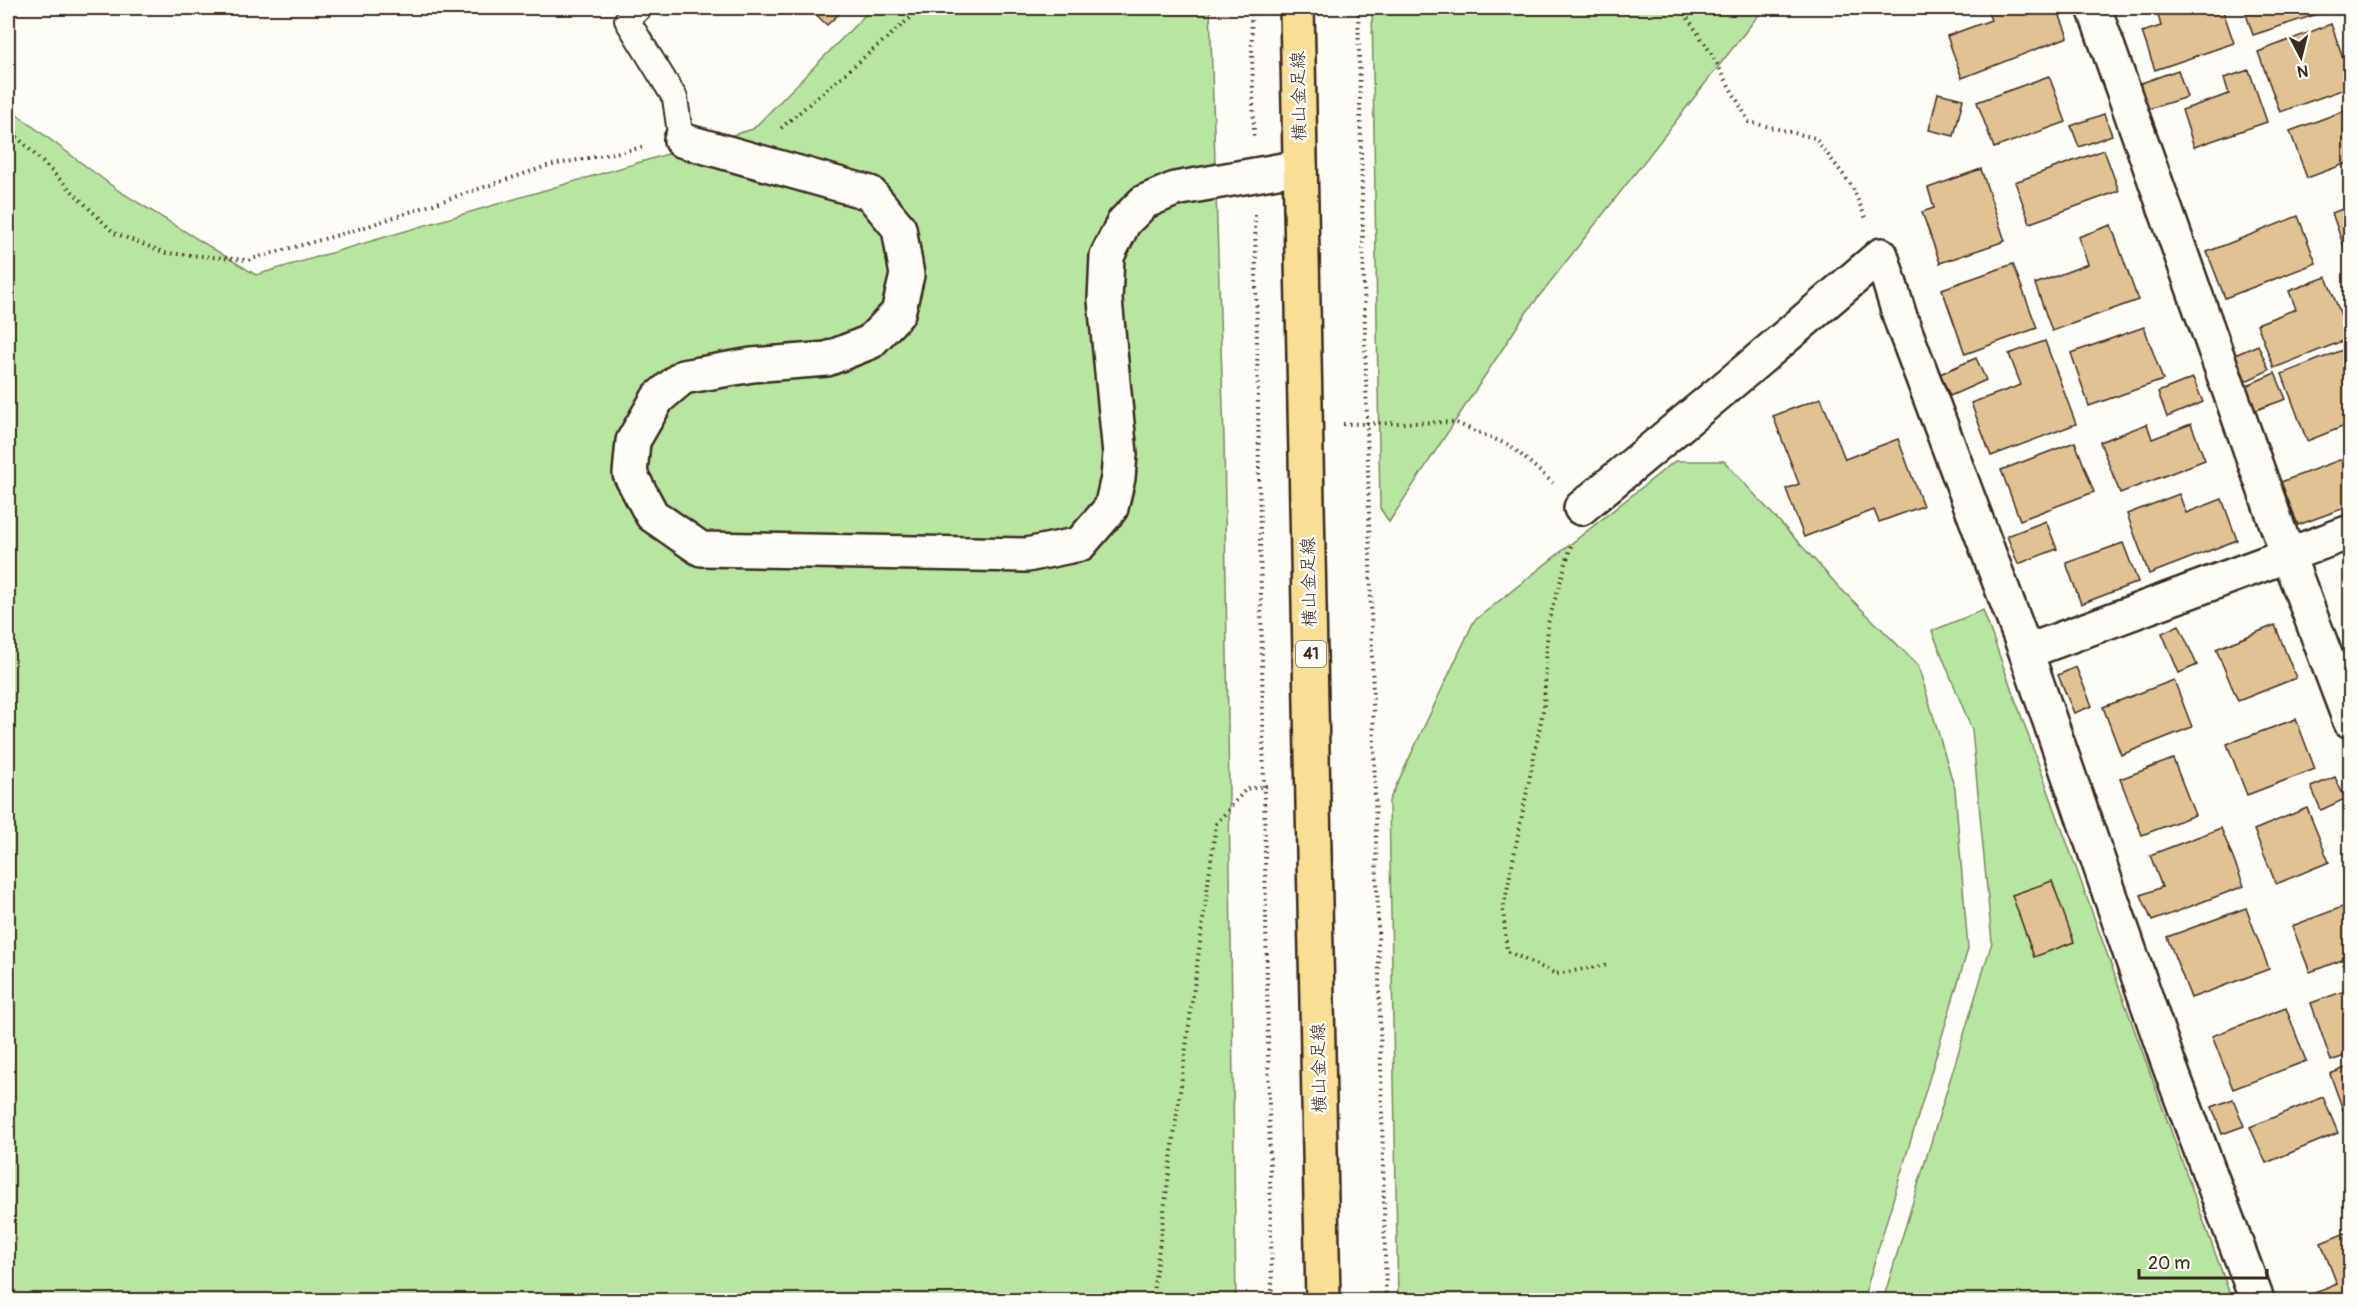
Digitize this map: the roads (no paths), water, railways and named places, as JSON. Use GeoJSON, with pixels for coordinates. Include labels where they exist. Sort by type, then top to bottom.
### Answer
{"type":"FeatureCollection","features":[{"type":"Feature","properties":{"kind":"main road","name":"横山金足線"},"geometry":{"type":"LineString","coordinates":[[1297,8],[1323,1300]]}},
{"type":"Feature","properties":{"kind":"street"},"geometry":{"type":"LineString","coordinates":[[2094,8],[2288,556],[2350,721]]}},
{"type":"Feature","properties":{"kind":"street"},"geometry":{"type":"LineString","coordinates":[[681,140],[870,193],[899,228],[907,274],[898,313],[870,342],[827,359],[752,365],[683,377],[658,398],[633,441],[630,474],[652,514],[700,549],[1028,555],[1080,544],[1111,508],[1118,478],[1120,454],[1105,300],[1107,256],[1124,222],[1144,202],[1175,189],[1300,167]]}},
{"type":"Feature","properties":{"kind":"street"},"geometry":{"type":"LineString","coordinates":[[1581,508],[1881,255],[1901,320],[2026,652],[2168,1062],[2258,1300]]}},
{"type":"Feature","properties":{"kind":"street"},"geometry":{"type":"LineString","coordinates":[[2026,652],[2350,532]]}},
{"type":"Feature","properties":{"kind":"lane"},"geometry":{"type":"LineString","coordinates":[[639,8],[627,20],[675,98],[681,140]]}}]}
